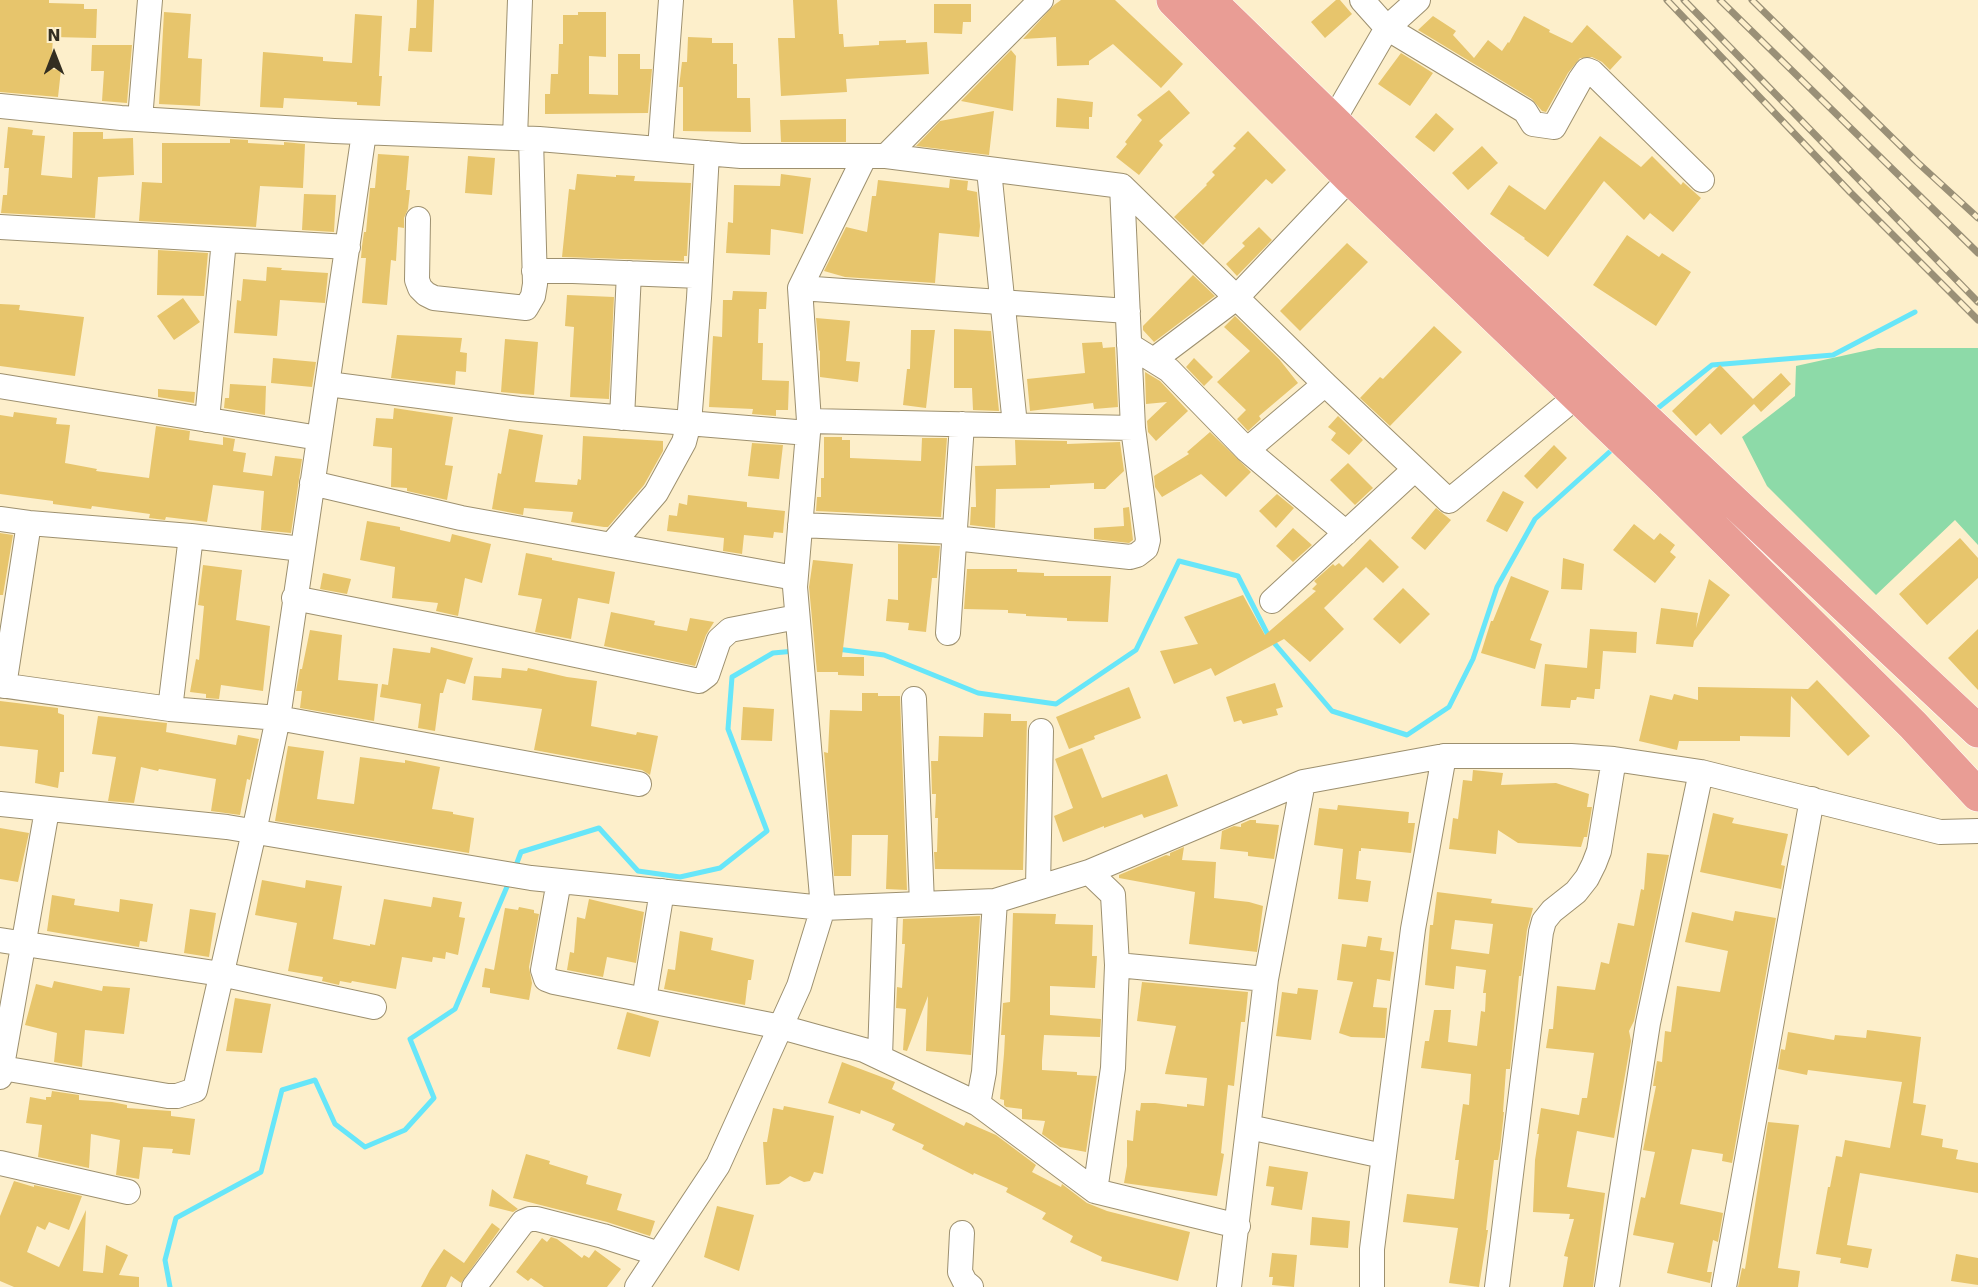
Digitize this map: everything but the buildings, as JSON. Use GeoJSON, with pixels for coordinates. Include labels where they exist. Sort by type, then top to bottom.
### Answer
{"type":"FeatureCollection","features":[{"type":"Feature","properties":{"kind":"highway"},"geometry":{"type":"LineString","coordinates":[[1173,0],[1350,178],[1585,404],[1677,470],[1978,730]]}},
{"type":"Feature","properties":{"kind":"highway"},"geometry":{"type":"LineString","coordinates":[[1209,0],[1472,256],[1619,391],[1677,470],[1978,795]]}},
{"type":"Feature","properties":{"kind":"street"},"geometry":{"type":"LineString","coordinates":[[140,119],[150,0]]}},
{"type":"Feature","properties":{"kind":"street"},"geometry":{"type":"LineString","coordinates":[[418,219],[417,280],[420,288],[426,294],[434,298],[526,308],[533,296],[534,271],[523,139],[520,0]]}},
{"type":"Feature","properties":{"kind":"street"},"geometry":{"type":"LineString","coordinates":[[660,149],[671,0]]}},
{"type":"Feature","properties":{"kind":"street"},"geometry":{"type":"LineString","coordinates":[[637,1287],[718,1165],[799,986],[823,908],[795,578],[808,427],[801,288],[875,156],[1041,0]]}},
{"type":"Feature","properties":{"kind":"street"},"geometry":{"type":"LineString","coordinates":[[1362,0],[1387,28],[1525,111],[1533,124],[1554,127],[1580,80],[1587,70],[1592,72],[1702,180]]}},
{"type":"Feature","properties":{"kind":"street"},"geometry":{"type":"LineString","coordinates":[[1334,121],[1387,28],[1418,0]]}},
{"type":"Feature","properties":{"kind":"street"},"geometry":{"type":"LineString","coordinates":[[0,106],[140,119],[523,139],[741,156],[875,156],[1122,186],[1449,501],[1585,404]]}},
{"type":"Feature","properties":{"kind":"street"},"geometry":{"type":"LineString","coordinates":[[47,810],[1,1072],[168,1096],[177,1096],[195,1090],[278,718],[364,132]]}},
{"type":"Feature","properties":{"kind":"street"},"geometry":{"type":"LineString","coordinates":[[611,544],[656,493],[684,442],[689,423],[706,153]]}},
{"type":"Feature","properties":{"kind":"street"},"geometry":{"type":"LineString","coordinates":[[989,170],[1015,425]]}},
{"type":"Feature","properties":{"kind":"street"},"geometry":{"type":"LineString","coordinates":[[1155,359],[1236,298],[1350,178]]}},
{"type":"Feature","properties":{"kind":"street"},"geometry":{"type":"LineString","coordinates":[[800,525],[954,535],[1130,557],[1146,548],[1148,540],[1133,428],[1122,186]]}},
{"type":"Feature","properties":{"kind":"street"},"geometry":{"type":"LineString","coordinates":[[0,227],[348,247]]}},
{"type":"Feature","properties":{"kind":"street"},"geometry":{"type":"LineString","coordinates":[[207,420],[224,240]]}},
{"type":"Feature","properties":{"kind":"street"},"geometry":{"type":"LineString","coordinates":[[534,271],[700,276]]}},
{"type":"Feature","properties":{"kind":"street"},"geometry":{"type":"LineString","coordinates":[[622,418],[629,273]]}},
{"type":"Feature","properties":{"kind":"street"},"geometry":{"type":"LineString","coordinates":[[801,288],[1128,310]]}},
{"type":"Feature","properties":{"kind":"street"},"geometry":{"type":"LineString","coordinates":[[1129,345],[1155,359],[1169,370],[1247,450],[1346,533]]}},
{"type":"Feature","properties":{"kind":"street"},"geometry":{"type":"LineString","coordinates":[[328,384],[519,409],[689,423],[808,427],[962,424],[1133,428]]}},
{"type":"Feature","properties":{"kind":"street"},"geometry":{"type":"LineString","coordinates":[[1247,450],[1325,384]]}},
{"type":"Feature","properties":{"kind":"street"},"geometry":{"type":"LineString","coordinates":[[0,386],[319,438]]}},
{"type":"Feature","properties":{"kind":"street"},"geometry":{"type":"LineString","coordinates":[[948,633],[962,424]]}},
{"type":"Feature","properties":{"kind":"street"},"geometry":{"type":"LineString","coordinates":[[1272,601],[1415,469]]}},
{"type":"Feature","properties":{"kind":"street"},"geometry":{"type":"LineString","coordinates":[[312,483],[461,518],[795,578]]}},
{"type":"Feature","properties":{"kind":"street"},"geometry":{"type":"LineString","coordinates":[[0,519],[191,536],[302,549]]}},
{"type":"Feature","properties":{"kind":"street"},"geometry":{"type":"LineString","coordinates":[[29,523],[2,685],[170,709],[278,718],[639,784]]}},
{"type":"Feature","properties":{"kind":"street"},"geometry":{"type":"LineString","coordinates":[[170,709],[191,536]]}},
{"type":"Feature","properties":{"kind":"street"},"geometry":{"type":"LineString","coordinates":[[294,598],[699,681],[707,675],[718,640],[730,630],[741,626],[798,624]]}},
{"type":"Feature","properties":{"kind":"street"},"geometry":{"type":"LineString","coordinates":[[914,699],[922,904]]}},
{"type":"Feature","properties":{"kind":"street"},"geometry":{"type":"LineString","coordinates":[[1038,887],[1041,731]]}},
{"type":"Feature","properties":{"kind":"street"},"geometry":{"type":"LineString","coordinates":[[1371,1287],[1372,1249],[1413,929],[1444,756]]}},
{"type":"Feature","properties":{"kind":"street"},"geometry":{"type":"LineString","coordinates":[[0,804],[227,827],[531,878],[823,908],[995,901],[1089,872],[1303,782],[1444,756],[1571,756],[1614,759],[1701,772],[1940,832],[1978,831]]}},
{"type":"Feature","properties":{"kind":"street"},"geometry":{"type":"LineString","coordinates":[[1497,1287],[1541,932],[1544,921],[1552,911],[1576,892],[1594,864],[1599,851],[1614,759]]}},
{"type":"Feature","properties":{"kind":"street"},"geometry":{"type":"LineString","coordinates":[[1607,1287],[1648,1023],[1701,772]]}},
{"type":"Feature","properties":{"kind":"street"},"geometry":{"type":"LineString","coordinates":[[1229,1287],[1266,979],[1303,782]]}},
{"type":"Feature","properties":{"kind":"street"},"geometry":{"type":"LineString","coordinates":[[1724,1287],[1812,799]]}},
{"type":"Feature","properties":{"kind":"street"},"geometry":{"type":"LineString","coordinates":[[1089,872],[1113,895],[1117,965],[1113,1068],[1095,1191]]}},
{"type":"Feature","properties":{"kind":"street"},"geometry":{"type":"LineString","coordinates":[[560,881],[543,975],[546,979],[781,1027],[864,1050],[978,1104],[1095,1191],[1238,1226]]}},
{"type":"Feature","properties":{"kind":"street"},"geometry":{"type":"LineString","coordinates":[[644,1000],[662,891]]}},
{"type":"Feature","properties":{"kind":"street"},"geometry":{"type":"LineString","coordinates":[[978,1104],[984,1072],[995,901]]}},
{"type":"Feature","properties":{"kind":"street"},"geometry":{"type":"LineString","coordinates":[[880,1057],[885,906]]}},
{"type":"Feature","properties":{"kind":"street"},"geometry":{"type":"LineString","coordinates":[[0,940],[221,974],[374,1007]]}},
{"type":"Feature","properties":{"kind":"street"},"geometry":{"type":"LineString","coordinates":[[1117,965],[1266,979]]}},
{"type":"Feature","properties":{"kind":"street"},"geometry":{"type":"LineString","coordinates":[[1249,1127],[1383,1156]]}},
{"type":"Feature","properties":{"kind":"street"},"geometry":{"type":"LineString","coordinates":[[0,1163],[128,1192]]}},
{"type":"Feature","properties":{"kind":"street"},"geometry":{"type":"LineString","coordinates":[[474,1287],[523,1222],[530,1220],[537,1219],[603,1236],[659,1254]]}},
{"type":"Feature","properties":{"kind":"street"},"geometry":{"type":"LineString","coordinates":[[962,1233],[960,1272],[965,1282],[971,1287]]}},
{"type":"Feature","properties":{"kind":"green space"},"geometry":{"type":"Polygon","coordinates":[[[1878,348],[1978,348],[1978,545],[1955,520],[1876,595],[1767,486],[1742,437],[1795,396],[1796,366],[1878,348]]]}},
{"type":"Feature","properties":{"kind":"waterway"},"geometry":{"type":"LineString","coordinates":[[1653,412],[1712,365],[1833,355],[1915,312]]}},
{"type":"Feature","properties":{"kind":"waterway"},"geometry":{"type":"LineString","coordinates":[[837,649],[884,655],[978,693],[1056,704],[1136,650],[1179,561],[1238,576],[1269,637],[1332,711],[1407,735],[1449,707],[1473,659],[1497,587],[1535,519],[1615,447]]}},
{"type":"Feature","properties":{"kind":"waterway"},"geometry":{"type":"LineString","coordinates":[[515,868],[521,852],[599,828],[638,871],[680,877],[720,868],[767,831],[728,729],[732,677],[773,653],[795,651]]}},
{"type":"Feature","properties":{"kind":"waterway"},"geometry":{"type":"LineString","coordinates":[[170,1287],[165,1260],[176,1218],[261,1172],[282,1090],[315,1080],[335,1124],[365,1147],[405,1130],[434,1098],[410,1039],[455,1009],[509,882]]}},
{"type":"Feature","properties":{"kind":"railway"},"geometry":{"type":"LineString","coordinates":[[1667,0],[1850,192],[1978,320]]}},
{"type":"Feature","properties":{"kind":"railway"},"geometry":{"type":"LineString","coordinates":[[1684,0],[1978,302]]}},
{"type":"Feature","properties":{"kind":"railway"},"geometry":{"type":"LineString","coordinates":[[1720,0],[1978,253]]}},
{"type":"Feature","properties":{"kind":"railway"},"geometry":{"type":"LineString","coordinates":[[1752,0],[1917,162],[1978,218]]}}]}
